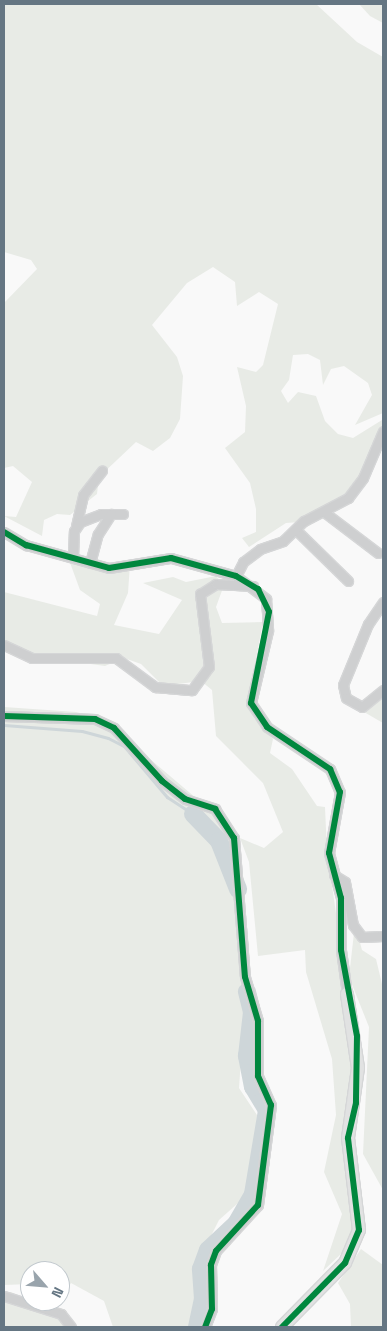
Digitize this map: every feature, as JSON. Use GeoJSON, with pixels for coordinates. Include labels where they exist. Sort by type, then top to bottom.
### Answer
{"type":"FeatureCollection","features":[{"type":"Feature","properties":{"kind":"street"},"geometry":{"type":"LineString","coordinates":[[236,576],[243,562],[260,549],[283,541],[296,530],[356,490],[383,431]]}},
{"type":"Feature","properties":{"kind":"street"},"geometry":{"type":"LineString","coordinates":[[73,557],[76,526],[83,494],[102,471]]}},
{"type":"Feature","properties":{"kind":"street"},"geometry":{"type":"LineString","coordinates":[[324,512],[378,553]]}},
{"type":"Feature","properties":{"kind":"street"},"geometry":{"type":"LineString","coordinates":[[76,526],[111,514],[123,514]]}},
{"type":"Feature","properties":{"kind":"street"},"geometry":{"type":"LineString","coordinates":[[90,563],[98,534],[111,514]]}},
{"type":"Feature","properties":{"kind":"street"},"geometry":{"type":"LineString","coordinates":[[296,530],[348,580]]}},
{"type":"Feature","properties":{"kind":"street"},"geometry":{"type":"LineString","coordinates":[[4,532],[26,545],[109,568],[171,558],[236,576],[252,586],[266,599],[269,612],[251,703],[267,727],[330,769],[340,792],[329,854],[341,898],[341,950],[358,1068],[348,1138],[358,1230],[345,1263],[282,1327]]}},
{"type":"Feature","properties":{"kind":"street"},"geometry":{"type":"LineString","coordinates":[[4,645],[32,658],[116,658],[155,688],[192,690],[209,667],[200,594],[216,584],[252,586]]}},
{"type":"Feature","properties":{"kind":"street"},"geometry":{"type":"LineString","coordinates":[[383,602],[357,648],[343,691],[362,707],[383,690]]}},
{"type":"Feature","properties":{"kind":"street"},"geometry":{"type":"LineString","coordinates":[[4,716],[95,719],[114,728],[162,782],[185,799],[216,809],[234,838],[245,977],[258,1021],[258,1076],[272,1104],[258,1205],[216,1251],[211,1265],[212,1309],[206,1327]]}},
{"type":"Feature","properties":{"kind":"street"},"geometry":{"type":"LineString","coordinates":[[334,876],[345,882],[353,924],[362,936],[383,936]]}},
{"type":"Feature","properties":{"kind":"street"},"geometry":{"type":"LineString","coordinates":[[4,1296],[61,1314],[71,1327]]}},
{"type":"Feature","properties":{"kind":"shaded area"},"geometry":{"type":"Polygon","coordinates":[[[4,4],[316,4],[357,42],[383,57],[383,413],[355,425],[372,395],[368,383],[344,366],[331,369],[323,385],[320,360],[308,354],[293,355],[289,380],[281,391],[288,403],[298,392],[316,396],[325,421],[338,434],[353,438],[382,420],[383,444],[346,498],[314,521],[286,523],[249,547],[242,538],[256,532],[256,509],[250,483],[225,448],[245,432],[246,406],[237,367],[256,372],[263,365],[278,304],[259,292],[237,306],[235,282],[213,267],[187,283],[152,325],[177,357],[183,376],[180,419],[170,438],[153,451],[136,442],[99,477],[97,494],[70,515],[57,514],[44,520],[42,536],[4,516],[16,517],[32,482],[13,466],[4,468],[4,303],[37,269],[31,260],[4,252],[4,4]]]}},
{"type":"Feature","properties":{"kind":"shaded area"},"geometry":{"type":"Polygon","coordinates":[[[359,4],[383,4],[383,23],[370,16],[359,4]]]}},
{"type":"Feature","properties":{"kind":"shaded area"},"geometry":{"type":"Polygon","coordinates":[[[69,560],[130,564],[128,593],[114,625],[159,634],[182,600],[143,583],[173,577],[186,582],[216,576],[224,585],[216,607],[222,623],[263,622],[248,702],[254,718],[273,739],[270,753],[292,769],[317,806],[325,807],[327,852],[356,1049],[353,1233],[343,1252],[323,1271],[342,1214],[324,1172],[336,1115],[332,1059],[306,972],[305,950],[258,956],[249,862],[240,838],[264,848],[283,832],[263,783],[216,736],[212,690],[201,681],[163,686],[141,664],[124,658],[105,666],[34,656],[4,646],[4,592],[97,616],[100,604],[80,590],[69,560]]]}},
{"type":"Feature","properties":{"kind":"shaded area"},"geometry":{"type":"Polygon","coordinates":[[[383,695],[383,723],[364,712],[383,695]]]}},
{"type":"Feature","properties":{"kind":"shaded area"},"geometry":{"type":"Polygon","coordinates":[[[4,707],[76,712],[104,720],[223,821],[241,868],[249,947],[239,1088],[257,1115],[256,1151],[246,1196],[219,1220],[203,1252],[204,1311],[199,1327],[113,1327],[104,1301],[71,1283],[70,1285],[70,1261],[20,1261],[20,1284],[4,1285],[4,707]]]}},
{"type":"Feature","properties":{"kind":"shaded area"},"geometry":{"type":"Polygon","coordinates":[[[355,924],[362,950],[376,959],[382,984],[383,1190],[363,1154],[369,1027],[349,977],[355,924]]]}},
{"type":"Feature","properties":{"kind":"shaded area"},"geometry":{"type":"Polygon","coordinates":[[[361,1249],[383,1265],[383,1327],[351,1327],[350,1304],[338,1283],[361,1249]]]}},
{"type":"Feature","properties":{"kind":"shaded area"},"geometry":{"type":"Polygon","coordinates":[[[11,1292],[20,1296],[20,1311],[55,1311],[68,1327],[4,1327],[4,1293],[11,1292]]]}},
{"type":"Feature","properties":{"kind":"waterway"},"geometry":{"type":"LineString","coordinates":[[4,725],[82,731],[108,738],[124,746],[167,797],[193,814]]}},
{"type":"Feature","properties":{"kind":"waterway"},"geometry":{"type":"LineString","coordinates":[[193,814],[219,841],[238,889]]}},
{"type":"Feature","properties":{"kind":"waterway"},"geometry":{"type":"LineString","coordinates":[[197,1327],[203,1299],[201,1269],[208,1250],[236,1224],[253,1194],[267,1110],[253,1087],[247,1056],[252,1012],[247,992]]}},
{"type":"Feature","properties":{"kind":"cycle path"},"geometry":{"type":"LineString","coordinates":[[4,532],[26,545],[109,568],[171,558],[236,576],[258,589],[269,612],[251,703],[267,727],[330,769],[340,792],[329,853],[341,898],[341,950],[357,1036],[356,1103],[348,1138],[359,1230],[345,1263],[282,1327]]}},
{"type":"Feature","properties":{"kind":"cycle path"},"geometry":{"type":"LineString","coordinates":[[4,716],[95,719],[114,728],[162,781],[185,799],[215,809],[234,838],[245,977],[258,1021],[258,1076],[271,1105],[258,1205],[216,1251],[211,1265],[212,1309],[205,1327]]}}]}
